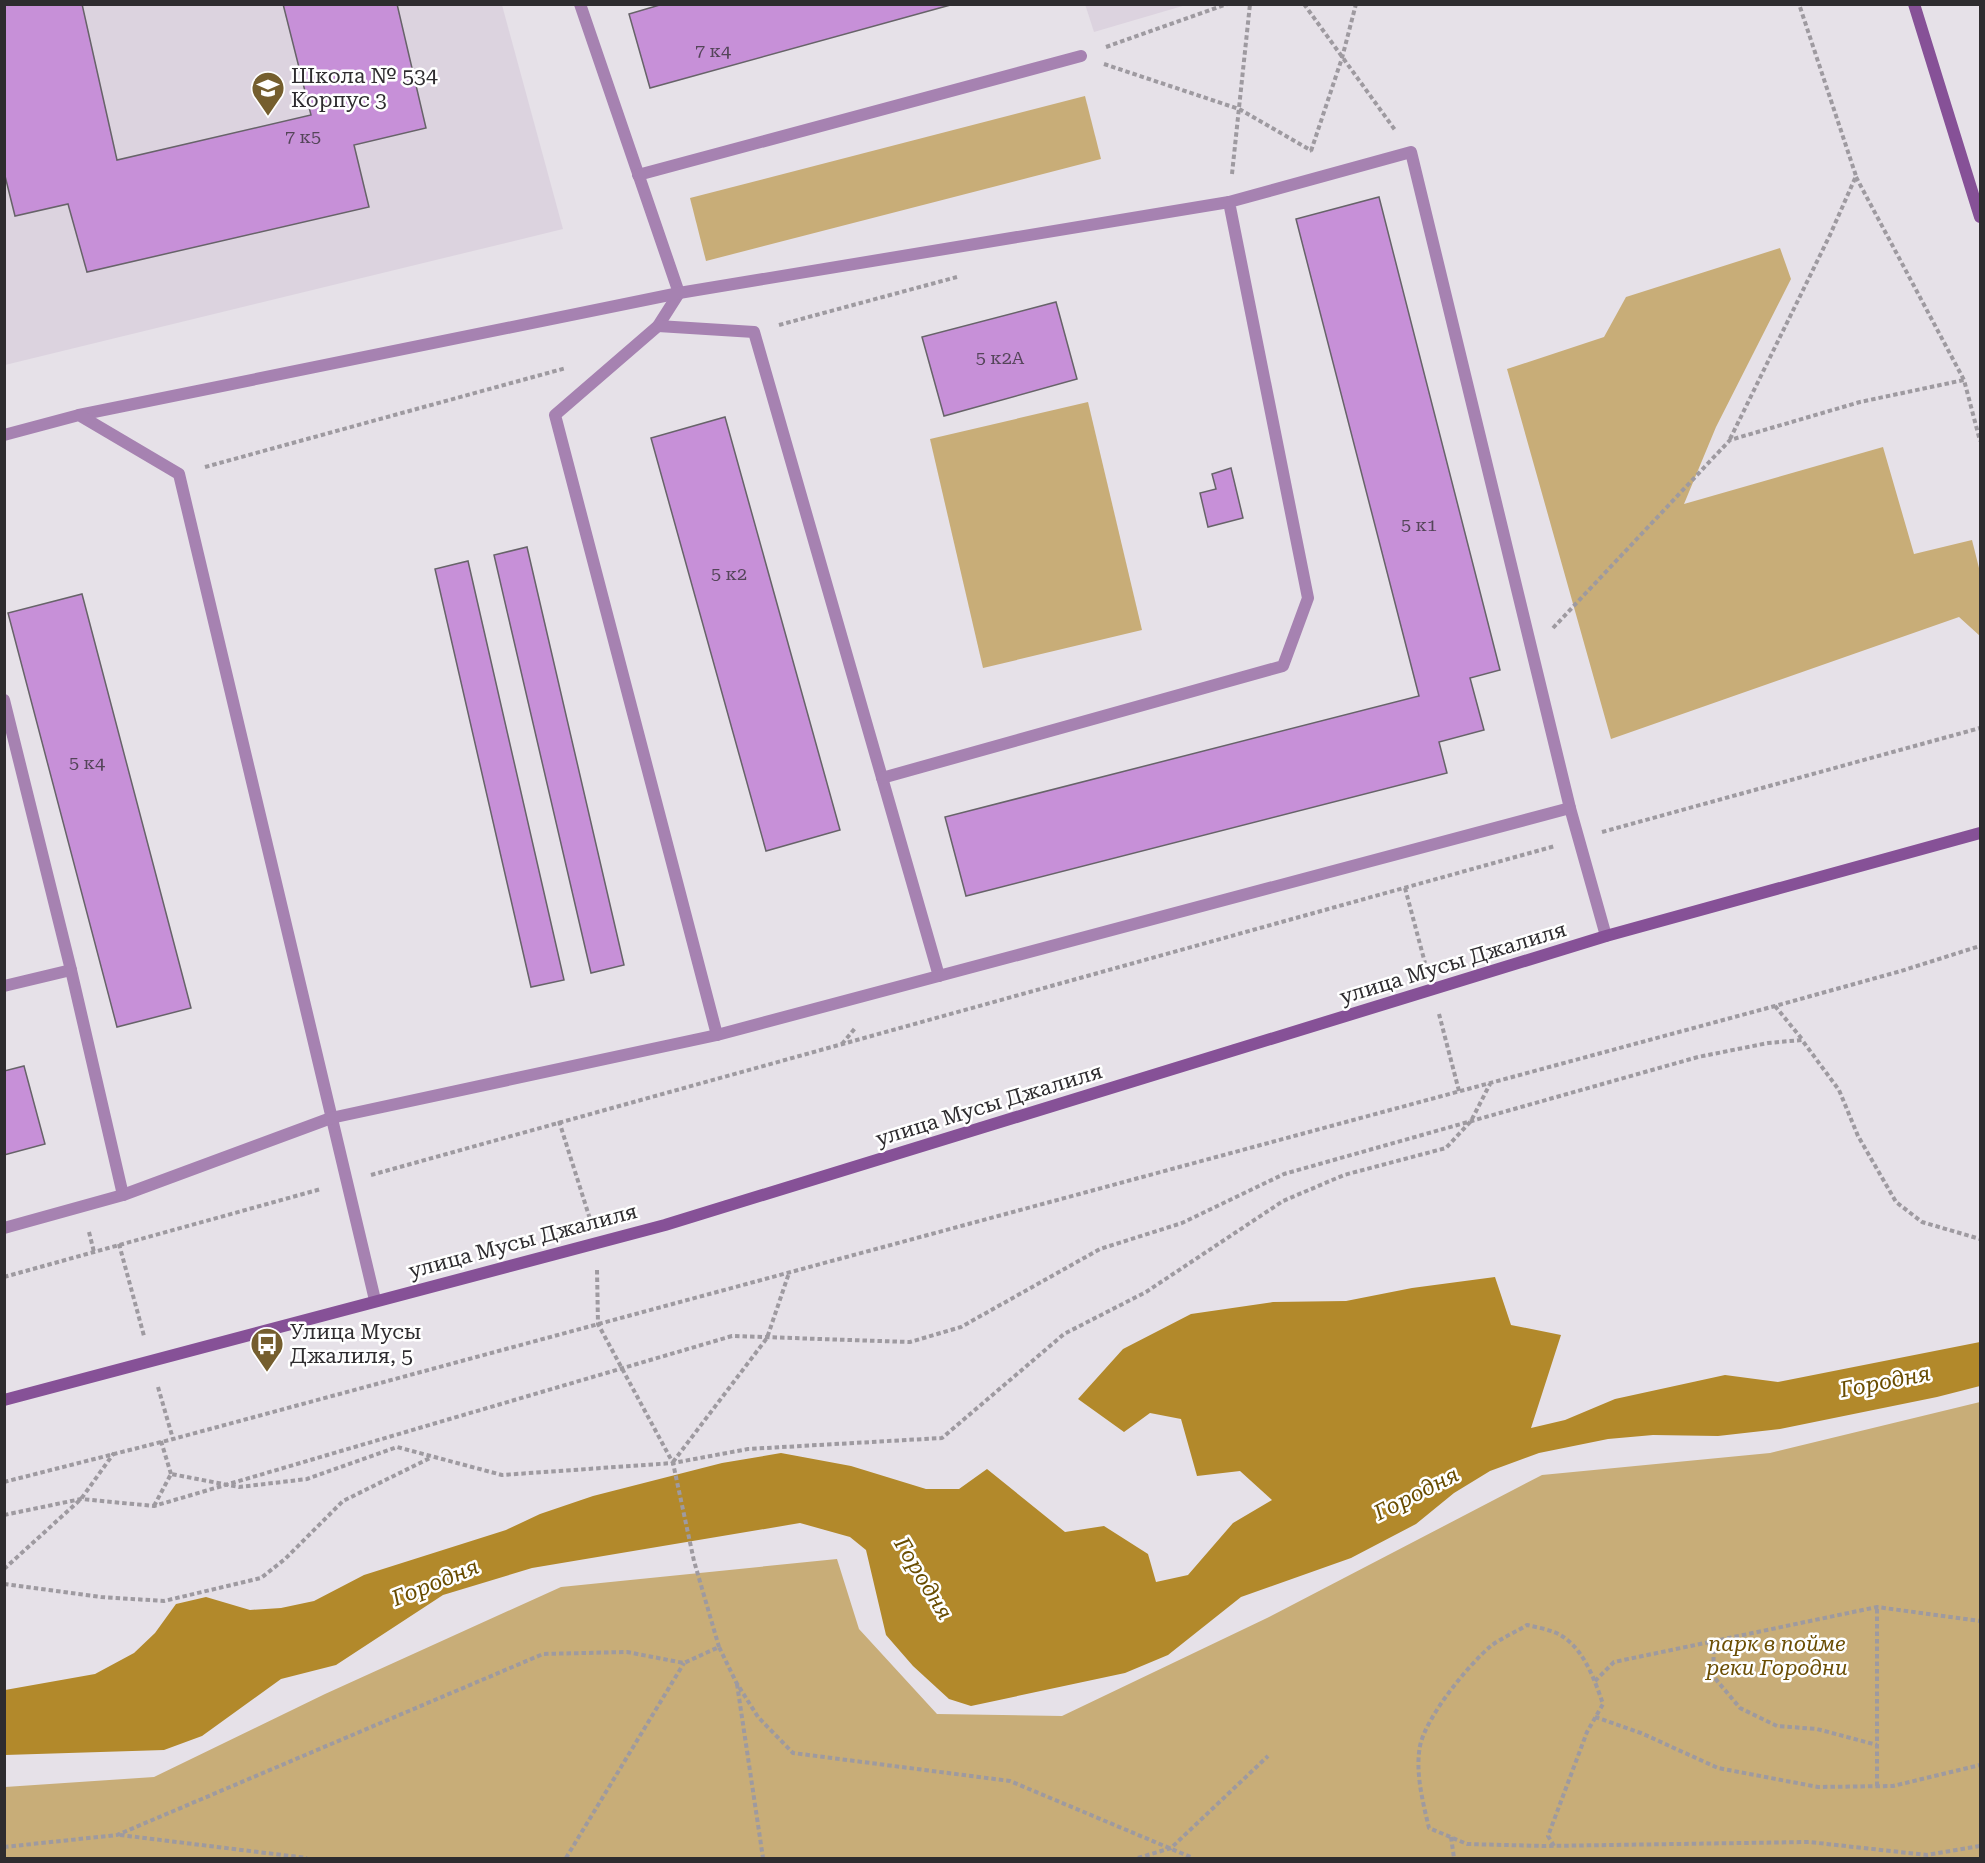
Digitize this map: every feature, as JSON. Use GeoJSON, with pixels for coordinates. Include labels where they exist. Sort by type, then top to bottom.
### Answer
{"type":"FeatureCollection","features":[{"type":"Feature","properties":{"kind":"main road"},"geometry":{"type":"LineString","coordinates":[[1914,4],[1980,217]]}},
{"type":"Feature","properties":{"kind":"main road","name":"улица Мусы Джалиля"},"geometry":{"type":"LineString","coordinates":[[4,1400],[665,1225],[1606,936],[1980,833]]}},
{"type":"Feature","properties":{"kind":"lane"},"geometry":{"type":"LineString","coordinates":[[580,4],[679,293]]}},
{"type":"Feature","properties":{"kind":"lane"},"geometry":{"type":"LineString","coordinates":[[638,175],[1081,56]]}},
{"type":"Feature","properties":{"kind":"lane"},"geometry":{"type":"LineString","coordinates":[[4,435],[79,415],[679,293],[1229,202],[1411,152],[1570,808],[1606,936]]}},
{"type":"Feature","properties":{"kind":"lane"},"geometry":{"type":"LineString","coordinates":[[882,778],[1283,666],[1308,598],[1229,202]]}},
{"type":"Feature","properties":{"kind":"lane"},"geometry":{"type":"LineString","coordinates":[[679,293],[658,326],[555,415],[717,1035]]}},
{"type":"Feature","properties":{"kind":"lane"},"geometry":{"type":"LineString","coordinates":[[658,326],[754,332],[939,976]]}},
{"type":"Feature","properties":{"kind":"lane"},"geometry":{"type":"LineString","coordinates":[[79,415],[179,474],[375,1300]]}},
{"type":"Feature","properties":{"kind":"lane"},"geometry":{"type":"LineString","coordinates":[[4,700],[71,970],[123,1195]]}},
{"type":"Feature","properties":{"kind":"lane"},"geometry":{"type":"LineString","coordinates":[[4,1228],[123,1195],[331,1118],[717,1035],[1570,808]]}},
{"type":"Feature","properties":{"kind":"lane"},"geometry":{"type":"LineString","coordinates":[[4,986],[71,970]]}},
{"type":"Feature","properties":{"kind":"path"},"geometry":{"type":"LineString","coordinates":[[1081,56],[1227,4]]}},
{"type":"Feature","properties":{"kind":"path"},"geometry":{"type":"LineString","coordinates":[[1304,4],[1411,152]]}},
{"type":"Feature","properties":{"kind":"path"},"geometry":{"type":"LineString","coordinates":[[1311,151],[1342,58],[1356,4]]}},
{"type":"Feature","properties":{"kind":"path"},"geometry":{"type":"LineString","coordinates":[[1799,4],[1856,176],[1964,380],[1980,441]]}},
{"type":"Feature","properties":{"kind":"path"},"geometry":{"type":"LineString","coordinates":[[1081,56],[1239,109],[1345,170]]}},
{"type":"Feature","properties":{"kind":"path"},"geometry":{"type":"LineString","coordinates":[[1532,650],[1730,440],[1830,235],[1856,176]]}},
{"type":"Feature","properties":{"kind":"path"},"geometry":{"type":"LineString","coordinates":[[179,474],[572,366]]}},
{"type":"Feature","properties":{"kind":"path"},"geometry":{"type":"LineString","coordinates":[[1730,440],[1860,402],[1964,380]]}},
{"type":"Feature","properties":{"kind":"path"},"geometry":{"type":"LineString","coordinates":[[4,1277],[1980,728]]}},
{"type":"Feature","properties":{"kind":"path"},"geometry":{"type":"LineString","coordinates":[[4,1482],[173,1439],[1775,1006],[1901,971],[1980,946]]}},
{"type":"Feature","properties":{"kind":"path"},"geometry":{"type":"LineString","coordinates":[[1775,1006],[1839,1090],[1858,1136],[1896,1202],[1922,1222],[1980,1239]]}},
{"type":"Feature","properties":{"kind":"path"},"geometry":{"type":"LineString","coordinates":[[4,1515],[81,1499],[154,1506],[732,1336],[910,1342],[961,1327],[1100,1249],[1182,1223],[1284,1174],[1698,1057],[1768,1043],[1802,1040]]}},
{"type":"Feature","properties":{"kind":"path"},"geometry":{"type":"LineString","coordinates":[[171,1474],[239,1488],[307,1479],[397,1447],[502,1476],[672,1462],[748,1449],[942,1438],[1064,1334],[1146,1292],[1283,1200],[1344,1175],[1446,1149],[1472,1121],[1490,1083]]}},
{"type":"Feature","properties":{"kind":"path"},"geometry":{"type":"LineString","coordinates":[[119,1244],[173,1439]]}},
{"type":"Feature","properties":{"kind":"path"},"geometry":{"type":"LineString","coordinates":[[672,1462],[767,1338],[789,1273]]}},
{"type":"Feature","properties":{"kind":"path"},"geometry":{"type":"LineString","coordinates":[[598,1324],[672,1462],[694,1561],[719,1647],[736,1682],[758,1717],[793,1753],[1010,1781],[1193,1858]]}},
{"type":"Feature","properties":{"kind":"path"},"geometry":{"type":"LineString","coordinates":[[154,1506],[171,1474],[160,1441]]}},
{"type":"Feature","properties":{"kind":"path"},"geometry":{"type":"LineString","coordinates":[[4,1569],[81,1499],[114,1453]]}},
{"type":"Feature","properties":{"kind":"path"},"geometry":{"type":"LineString","coordinates":[[4,1584],[164,1601],[261,1578],[285,1559],[343,1501],[432,1456]]}},
{"type":"Feature","properties":{"kind":"path"},"geometry":{"type":"LineString","coordinates":[[1595,1681],[1614,1662],[1877,1607],[1980,1621]]}},
{"type":"Feature","properties":{"kind":"path"},"geometry":{"type":"LineString","coordinates":[[1876,1786],[1877,1607]]}},
{"type":"Feature","properties":{"kind":"path"},"geometry":{"type":"LineString","coordinates":[[1554,1846],[1548,1836],[1587,1732],[1603,1704],[1595,1681],[1579,1651],[1556,1632],[1527,1625],[1491,1646],[1454,1687],[1428,1721],[1420,1748],[1421,1796],[1429,1828],[1467,1844],[1554,1846],[1809,1842],[1927,1855],[1980,1846]]}},
{"type":"Feature","properties":{"kind":"path"},"geometry":{"type":"LineString","coordinates":[[1714,1642],[1713,1676],[1740,1708],[1777,1726],[1817,1729],[1877,1745]]}},
{"type":"Feature","properties":{"kind":"path"},"geometry":{"type":"LineString","coordinates":[[567,1858],[684,1663],[719,1647]]}},
{"type":"Feature","properties":{"kind":"path"},"geometry":{"type":"LineString","coordinates":[[117,1835],[543,1653],[627,1652],[684,1663]]}},
{"type":"Feature","properties":{"kind":"path"},"geometry":{"type":"LineString","coordinates":[[736,1682],[763,1858]]}},
{"type":"Feature","properties":{"kind":"path"},"geometry":{"type":"LineString","coordinates":[[1595,1717],[1641,1733],[1719,1768],[1818,1787],[1893,1786],[1980,1764]]}},
{"type":"Feature","properties":{"kind":"path"},"geometry":{"type":"LineString","coordinates":[[1138,1858],[1171,1848],[1268,1756]]}},
{"type":"Feature","properties":{"kind":"path"},"geometry":{"type":"LineString","coordinates":[[4,1847],[117,1835],[307,1858]]}},
{"type":"Feature","properties":{"kind":"path"},"geometry":{"type":"LineString","coordinates":[[1450,1837],[1454,1858]]}},
{"type":"Feature","properties":{"kind":"shaded area"},"geometry":{"type":"Polygon","coordinates":[[[1085,4],[1186,4],[1186,5],[1094,32],[1085,4]]]}},
{"type":"Feature","properties":{"kind":"shaded area","name":"Школа № 534 Корпус 3"},"geometry":{"type":"Polygon","coordinates":[[[4,5],[502,5],[563,229],[5,365],[4,5]]]}},
{"type":"Feature","properties":{"kind":"green space"},"geometry":{"type":"Polygon","coordinates":[[[1085,96],[1101,159],[706,261],[690,198],[1085,96]]]}},
{"type":"Feature","properties":{"kind":"green space"},"geometry":{"type":"Polygon","coordinates":[[[1780,248],[1791,279],[1716,427],[1684,504],[1883,447],[1914,554],[1972,540],[1980,572],[1980,636],[1959,617],[1611,739],[1507,369],[1604,337],[1626,297],[1780,248]]]}},
{"type":"Feature","properties":{"kind":"green space"},"geometry":{"type":"Polygon","coordinates":[[[1088,402],[1142,630],[983,668],[930,439],[1088,402]]]}},
{"type":"Feature","properties":{"kind":"green space","name":"парк в пойме реки Городни"},"geometry":{"type":"Polygon","coordinates":[[[1980,1402],[1980,1858],[5,1858],[5,1787],[154,1777],[325,1694],[561,1587],[837,1559],[859,1629],[937,1714],[1062,1716],[1267,1618],[1542,1475],[1770,1453],[1980,1402]]]}},
{"type":"Feature","properties":{"kind":"water","name":"Городня"},"geometry":{"type":"Polygon","coordinates":[[[1495,1277],[1511,1325],[1561,1335],[1531,1428],[1565,1420],[1615,1399],[1725,1375],[1778,1382],[1980,1342],[1980,1386],[1780,1429],[1718,1436],[1653,1435],[1608,1439],[1539,1453],[1490,1471],[1454,1493],[1416,1524],[1351,1558],[1241,1597],[1168,1655],[1125,1673],[971,1706],[949,1699],[913,1666],[886,1635],[866,1550],[850,1537],[800,1523],[532,1568],[443,1595],[336,1665],[281,1679],[202,1736],[164,1750],[5,1755],[5,1690],[95,1674],[134,1653],[155,1633],[176,1604],[206,1597],[250,1610],[281,1608],[314,1601],[364,1575],[506,1530],[540,1514],[593,1496],[722,1463],[781,1453],[851,1466],[926,1489],[959,1489],[987,1469],[1065,1532],[1104,1526],[1148,1554],[1156,1582],[1188,1575],[1233,1523],[1272,1500],[1240,1471],[1197,1476],[1181,1419],[1150,1413],[1124,1432],[1078,1399],[1123,1349],[1191,1314],[1273,1302],[1346,1301],[1412,1288],[1495,1277]]]}},
{"type":"Feature","properties":{"kind":"building"},"geometry":{"type":"Polygon","coordinates":[[[4,4],[82,4],[117,160],[311,115],[283,4],[397,4],[426,128],[354,145],[369,207],[87,272],[68,204],[15,216],[4,172],[4,4]]]}},
{"type":"Feature","properties":{"kind":"building"},"geometry":{"type":"Polygon","coordinates":[[[663,4],[954,4],[650,88],[629,14],[663,4]]]}},
{"type":"Feature","properties":{"kind":"building"},"geometry":{"type":"Polygon","coordinates":[[[1379,197],[1500,670],[1470,678],[1484,730],[1439,742],[1447,773],[966,896],[945,817],[1419,696],[1296,219],[1379,197]]]}},
{"type":"Feature","properties":{"kind":"building"},"geometry":{"type":"Polygon","coordinates":[[[1056,302],[1077,379],[944,416],[922,337],[1056,302]]]}},
{"type":"Feature","properties":{"kind":"building"},"geometry":{"type":"Polygon","coordinates":[[[725,417],[840,830],[766,851],[651,438],[725,417]]]}},
{"type":"Feature","properties":{"kind":"building"},"geometry":{"type":"Polygon","coordinates":[[[1231,468],[1243,518],[1208,527],[1200,493],[1216,489],[1212,474],[1231,468]]]}},
{"type":"Feature","properties":{"kind":"building"},"geometry":{"type":"Polygon","coordinates":[[[527,547],[624,965],[591,973],[494,555],[527,547]]]}},
{"type":"Feature","properties":{"kind":"building"},"geometry":{"type":"Polygon","coordinates":[[[468,561],[564,980],[531,987],[435,569],[468,561]]]}},
{"type":"Feature","properties":{"kind":"building"},"geometry":{"type":"Polygon","coordinates":[[[82,594],[191,1008],[117,1027],[8,613],[82,594]]]}},
{"type":"Feature","properties":{"kind":"building"},"geometry":{"type":"Polygon","coordinates":[[[24,1066],[45,1144],[4,1155],[4,1071],[24,1066]]]}},
{"type":"Feature","properties":{"kind":"place","name":"Школа № 534 Корпус 3"},"geometry":{"type":"Point","coordinates":[268,117]}},
{"type":"Feature","properties":{"kind":"place","name":"Улица Мусы Джалиля, 5"},"geometry":{"type":"Point","coordinates":[267,1373]}}]}
